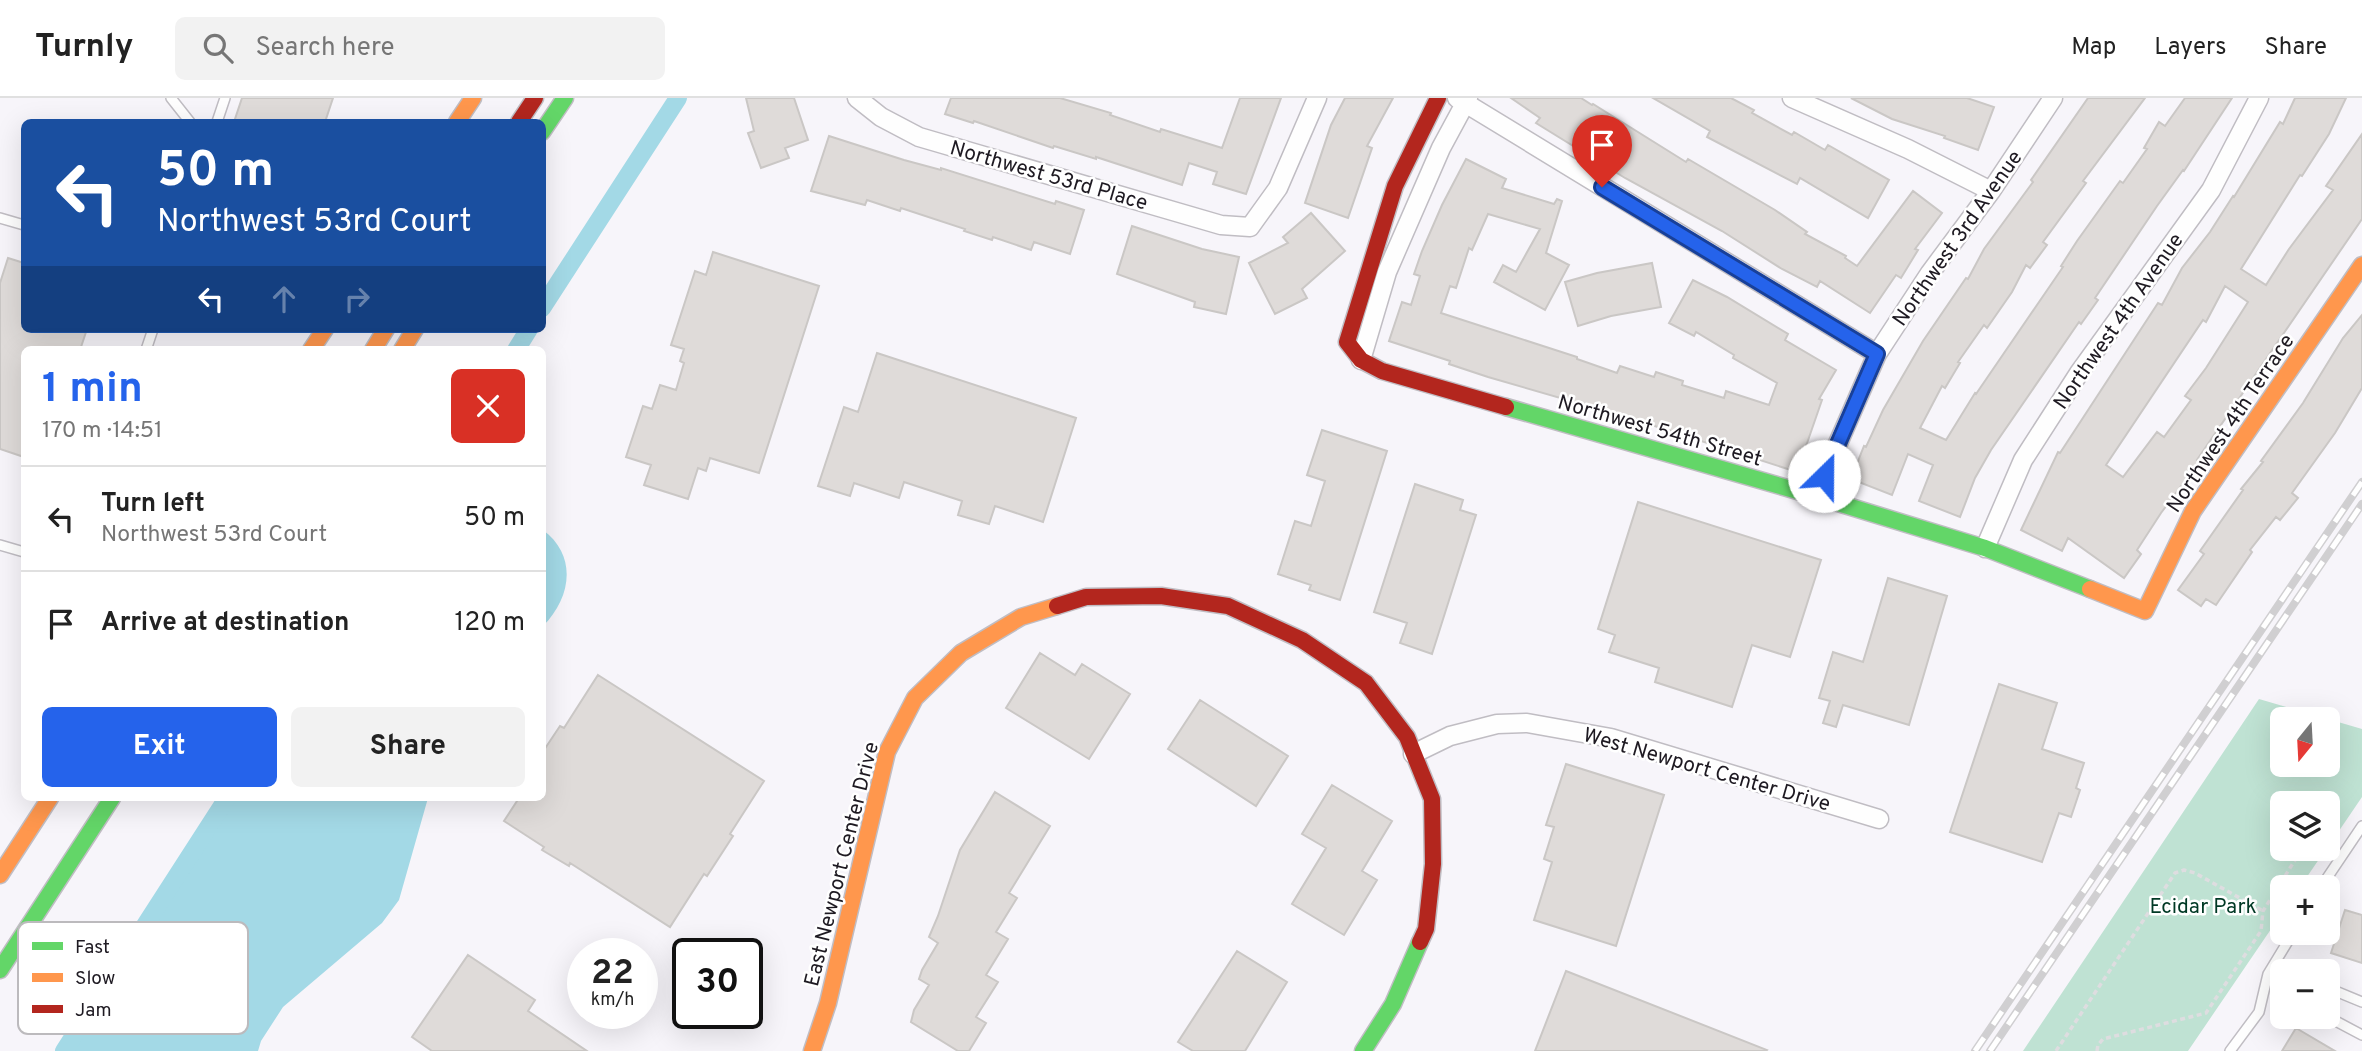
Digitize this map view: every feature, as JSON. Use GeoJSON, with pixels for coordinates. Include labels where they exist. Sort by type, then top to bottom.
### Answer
{"type":"FeatureCollection","features":[{"type":"Feature","properties":{"kind":"main road"},"geometry":{"type":"LineString","coordinates":[[459,119],[473,98]]}},
{"type":"Feature","properties":{"kind":"main road"},"geometry":{"type":"LineString","coordinates":[[521,119],[535,98]]}},
{"type":"Feature","properties":{"kind":"main road"},"geometry":{"type":"LineString","coordinates":[[546,126],[565,98]]}},
{"type":"Feature","properties":{"kind":"main road"},"geometry":{"type":"LineString","coordinates":[[1361,360],[1347,342],[1395,186],[1438,98]]}},
{"type":"Feature","properties":{"kind":"main road","name":"Northwest 4th Terrace"},"geometry":{"type":"LineString","coordinates":[[2145,611],[2193,511],[2362,265]]}},
{"type":"Feature","properties":{"kind":"main road","name":"Northwest 54th Street"},"geometry":{"type":"LineString","coordinates":[[1361,360],[1382,372],[1815,496],[1985,548],[2145,611]]}},
{"type":"Feature","properties":{"kind":"main road","name":"East Newport Center Drive"},"geometry":{"type":"LineString","coordinates":[[812,1051],[828,1003],[887,752],[915,698],[961,653],[1021,617],[1086,597],[1161,596],[1228,606],[1302,640],[1366,683],[1407,737],[1413,754]]}},
{"type":"Feature","properties":{"kind":"main road"},"geometry":{"type":"LineString","coordinates":[[1363,1051],[1393,1004],[1426,929],[1433,864],[1432,799],[1413,754]]}},
{"type":"Feature","properties":{"kind":"main road"},"geometry":{"type":"LineString","coordinates":[[0,875],[48,801]]}},
{"type":"Feature","properties":{"kind":"main road"},"geometry":{"type":"LineString","coordinates":[[31,922],[110,801]]}},
{"type":"Feature","properties":{"kind":"main road"},"geometry":{"type":"LineString","coordinates":[[0,970],[18,942]]}},
{"type":"Feature","properties":{"kind":"street","name":"Northwest 53rd Place"},"geometry":{"type":"LineString","coordinates":[[858,98],[881,117],[919,137],[1221,225],[1250,227],[1278,188],[1317,98]]}},
{"type":"Feature","properties":{"kind":"street"},"geometry":{"type":"LineString","coordinates":[[1792,98],[1908,149],[1991,191]]}},
{"type":"Feature","properties":{"kind":"street","name":"Northwest 3rd Avenue"},"geometry":{"type":"LineString","coordinates":[[1815,496],[1877,354],[1930,273],[1991,191],[2053,98]]}},
{"type":"Feature","properties":{"kind":"street","name":"Northwest 4th Avenue"},"geometry":{"type":"LineString","coordinates":[[1985,548],[2023,460],[2079,373],[2211,190],[2259,98]]}},
{"type":"Feature","properties":{"kind":"street"},"geometry":{"type":"LineString","coordinates":[[1361,360],[1387,272],[1463,100],[1877,354]]}},
{"type":"Feature","properties":{"kind":"street","name":"West Newport Center Drive"},"geometry":{"type":"LineString","coordinates":[[1413,754],[1450,736],[1497,724],[1527,723],[1611,738],[1879,819]]}},
{"type":"Feature","properties":{"kind":"lane"},"geometry":{"type":"LineString","coordinates":[[171,98],[188,119]]}},
{"type":"Feature","properties":{"kind":"lane"},"geometry":{"type":"LineString","coordinates":[[218,119],[225,98]]}},
{"type":"Feature","properties":{"kind":"lane"},"geometry":{"type":"LineString","coordinates":[[0,218],[21,224]]}},
{"type":"Feature","properties":{"kind":"lane"},"geometry":{"type":"LineString","coordinates":[[0,545],[21,551]]}},
{"type":"Feature","properties":{"kind":"lane"},"geometry":{"type":"LineString","coordinates":[[2330,875],[2362,826]]}},
{"type":"Feature","properties":{"kind":"lane"},"geometry":{"type":"LineString","coordinates":[[2230,1051],[2259,1012],[2268,974],[2286,945]]}},
{"type":"Feature","properties":{"kind":"lane"},"geometry":{"type":"LineString","coordinates":[[2340,993],[2362,1002]]}},
{"type":"Feature","properties":{"kind":"lane"},"geometry":{"type":"LineString","coordinates":[[2340,1023],[2362,1035]]}},
{"type":"Feature","properties":{"kind":"path"},"geometry":{"type":"LineString","coordinates":[[2097,1051],[2103,1039],[2206,1013],[2261,931],[2263,911],[2294,861]]}},
{"type":"Feature","properties":{"kind":"path"},"geometry":{"type":"LineString","coordinates":[[2056,1051],[2175,873],[2184,870],[2195,873],[2263,911]]}},
{"type":"Feature","properties":{"kind":"green space","name":"Ecidar Park"},"geometry":{"type":"Polygon","coordinates":[[[2259,699],[2287,707],[2270,707],[2270,777],[2340,777],[2340,723],[2362,729],[2362,797],[2340,829],[2340,791],[2270,791],[2270,861],[2318,861],[2308,875],[2270,875],[2270,931],[2188,1051],[2023,1051],[2259,699]]]}},
{"type":"Feature","properties":{"kind":"water"},"geometry":{"type":"Polygon","coordinates":[[[546,533],[562,552],[567,577],[560,603],[546,622],[546,533]]]}},
{"type":"Feature","properties":{"kind":"water"},"geometry":{"type":"Polygon","coordinates":[[[225,801],[427,801],[399,900],[382,923],[283,1007],[261,1041],[258,1051],[64,1051],[75,1034],[248,1034],[248,922],[147,922],[225,801]]]}},
{"type":"Feature","properties":{"kind":"building"},"geometry":{"type":"Polygon","coordinates":[[[242,98],[333,98],[326,119],[235,119],[242,98]]]}},
{"type":"Feature","properties":{"kind":"building"},"geometry":{"type":"Polygon","coordinates":[[[746,98],[794,98],[808,140],[785,148],[789,158],[761,168],[748,133],[754,131],[746,98]]]}},
{"type":"Feature","properties":{"kind":"building"},"geometry":{"type":"Polygon","coordinates":[[[951,98],[1060,98],[1111,113],[1110,115],[1160,132],[1161,129],[1222,148],[1240,98],[1281,98],[1246,194],[1213,184],[1217,172],[1189,163],[1182,185],[1096,157],[1054,146],[1053,148],[945,114],[951,98]]]}},
{"type":"Feature","properties":{"kind":"building"},"geometry":{"type":"Polygon","coordinates":[[[1345,98],[1393,98],[1367,146],[1372,148],[1348,218],[1305,203],[1331,125],[1345,98]]]}},
{"type":"Feature","properties":{"kind":"building"},"geometry":{"type":"Polygon","coordinates":[[[1511,98],[1581,98],[1686,162],[1688,159],[1775,210],[1807,232],[1805,234],[1846,256],[1845,258],[1857,266],[1913,191],[1942,213],[1915,249],[1918,250],[1901,278],[1896,275],[1870,313],[1820,281],[1817,287],[1782,269],[1722,231],[1625,178],[1536,123],[1540,118],[1511,98]]]}},
{"type":"Feature","properties":{"kind":"building"},"geometry":{"type":"Polygon","coordinates":[[[1653,98],[1731,98],[1792,135],[1794,132],[1825,150],[1828,145],[1889,180],[1868,218],[1800,178],[1797,184],[1707,137],[1710,131],[1653,98]]]}},
{"type":"Feature","properties":{"kind":"building"},"geometry":{"type":"Polygon","coordinates":[[[1851,98],[1967,98],[1994,107],[1978,150],[1892,119],[1851,98]]]}},
{"type":"Feature","properties":{"kind":"building"},"geometry":{"type":"Polygon","coordinates":[[[2088,98],[2145,98],[2083,181],[2086,183],[2043,242],[2047,245],[2030,268],[2026,265],[2012,292],[1987,328],[1984,325],[1958,362],[1960,363],[1945,388],[1942,386],[1920,428],[1946,440],[1975,393],[2063,267],[2061,266],[2077,241],[2120,181],[2123,183],[2147,149],[2144,148],[2159,122],[2165,126],[2185,98],[2232,98],[2095,298],[2098,300],[2081,324],[2079,322],[1991,450],[1975,478],[1960,517],[1919,501],[1933,465],[1908,454],[1892,495],[1851,479],[1864,446],[1866,447],[1883,410],[1923,341],[1966,278],[1968,279],[1984,249],[2033,182],[2031,180],[2088,98]]]}},
{"type":"Feature","properties":{"kind":"building"},"geometry":{"type":"Polygon","coordinates":[[[2295,98],[2346,98],[2329,134],[2241,269],[2266,285],[2333,190],[2326,186],[2362,134],[2362,219],[2197,460],[2199,462],[2161,513],[2137,550],[2141,554],[2124,578],[2068,538],[2062,551],[2021,530],[2058,452],[2060,453],[2158,303],[2162,305],[2182,268],[2234,197],[2280,122],[2283,124],[2295,98]],[[2225,286],[2206,322],[2203,320],[2106,465],[2123,477],[2157,432],[2164,437],[2191,400],[2185,396],[2248,302],[2225,286]]]}},
{"type":"Feature","properties":{"kind":"building"},"geometry":{"type":"Polygon","coordinates":[[[829,136],[1055,204],[1056,201],[1084,210],[1070,254],[1034,242],[1031,250],[993,237],[992,240],[964,231],[965,229],[901,208],[900,211],[867,200],[865,205],[811,191],[829,136]]]}},
{"type":"Feature","properties":{"kind":"building"},"geometry":{"type":"Polygon","coordinates":[[[1466,159],[1506,179],[1502,188],[1554,204],[1557,199],[1562,201],[1546,253],[1569,265],[1545,310],[1494,282],[1503,265],[1516,272],[1540,229],[1488,214],[1472,250],[1469,248],[1456,288],[1450,286],[1441,313],[1577,357],[1617,373],[1620,366],[1654,377],[1656,372],[1683,381],[1682,385],[1724,398],[1726,391],[1769,405],[1777,383],[1733,358],[1734,355],[1696,332],[1694,336],[1669,323],[1693,280],[1788,334],[1785,340],[1836,370],[1819,399],[1822,400],[1797,472],[1633,419],[1488,377],[1389,341],[1402,302],[1411,305],[1420,276],[1414,274],[1422,251],[1466,159]]]}},
{"type":"Feature","properties":{"kind":"building"},"geometry":{"type":"Polygon","coordinates":[[[1311,213],[1345,251],[1302,289],[1307,298],[1275,314],[1249,263],[1288,243],[1283,237],[1311,213]]]}},
{"type":"Feature","properties":{"kind":"building"},"geometry":{"type":"Polygon","coordinates":[[[1132,226],[1202,249],[1239,257],[1226,314],[1194,307],[1195,302],[1117,274],[1132,226]]]}},
{"type":"Feature","properties":{"kind":"building"},"geometry":{"type":"Polygon","coordinates":[[[713,252],[819,286],[759,473],[710,458],[706,471],[698,468],[688,499],[644,485],[651,465],[626,457],[643,406],[652,409],[660,385],[676,390],[684,363],[680,361],[684,349],[671,345],[695,271],[706,275],[713,252]]]}},
{"type":"Feature","properties":{"kind":"building"},"geometry":{"type":"Polygon","coordinates":[[[8,258],[21,262],[21,333],[86,333],[81,346],[21,346],[21,456],[0,449],[0,283],[8,258]]]}},
{"type":"Feature","properties":{"kind":"building"},"geometry":{"type":"Polygon","coordinates":[[[1652,263],[1661,307],[1611,316],[1578,326],[1565,282],[1652,263]]]}},
{"type":"Feature","properties":{"kind":"building"},"geometry":{"type":"Polygon","coordinates":[[[2362,315],[2362,388],[2335,433],[2292,493],[2298,498],[2280,520],[2276,517],[2250,550],[2252,552],[2216,605],[2206,599],[2201,606],[2178,590],[2204,554],[2200,551],[2243,490],[2241,489],[2263,462],[2261,461],[2303,403],[2343,338],[2362,315]]]}},
{"type":"Feature","properties":{"kind":"building"},"geometry":{"type":"Polygon","coordinates":[[[877,353],[1076,418],[1043,522],[995,506],[989,524],[958,515],[962,501],[904,482],[899,498],[854,483],[850,496],[818,486],[844,407],[858,412],[877,353]]]}},
{"type":"Feature","properties":{"kind":"building"},"geometry":{"type":"Polygon","coordinates":[[[1322,430],[1387,451],[1340,600],[1309,590],[1311,585],[1278,574],[1295,521],[1311,526],[1325,481],[1307,475],[1322,430]]]}},
{"type":"Feature","properties":{"kind":"building"},"geometry":{"type":"Polygon","coordinates":[[[1415,484],[1463,500],[1460,510],[1476,515],[1432,654],[1400,643],[1407,623],[1374,612],[1415,484]]]}},
{"type":"Feature","properties":{"kind":"building"},"geometry":{"type":"Polygon","coordinates":[[[1638,502],[1821,560],[1790,657],[1752,645],[1732,707],[1655,682],[1659,668],[1609,652],[1615,635],[1598,629],[1638,502]]]}},
{"type":"Feature","properties":{"kind":"building"},"geometry":{"type":"Polygon","coordinates":[[[1888,578],[1947,596],[1909,725],[1843,705],[1836,727],[1823,723],[1830,701],[1819,698],[1833,652],[1863,662],[1888,578]]]}},
{"type":"Feature","properties":{"kind":"building"},"geometry":{"type":"Polygon","coordinates":[[[1040,653],[1075,675],[1082,664],[1130,694],[1089,759],[1006,708],[1040,653]]]}},
{"type":"Feature","properties":{"kind":"building"},"geometry":{"type":"Polygon","coordinates":[[[598,675],[764,781],[730,834],[733,836],[707,876],[704,874],[670,927],[570,863],[569,866],[542,850],[544,847],[504,821],[517,801],[546,801],[546,747],[560,726],[564,728],[598,675]]]}},
{"type":"Feature","properties":{"kind":"building"},"geometry":{"type":"Polygon","coordinates":[[[1999,684],[2057,703],[2042,749],[2084,763],[2076,788],[2080,790],[2071,817],[2059,813],[2042,862],[1950,832],[1999,684]]]}},
{"type":"Feature","properties":{"kind":"building"},"geometry":{"type":"Polygon","coordinates":[[[1200,700],[1288,756],[1256,806],[1168,749],[1200,700]]]}},
{"type":"Feature","properties":{"kind":"building"},"geometry":{"type":"Polygon","coordinates":[[[1566,764],[1664,795],[1616,946],[1534,920],[1552,862],[1544,859],[1554,827],[1546,825],[1566,764]]]}},
{"type":"Feature","properties":{"kind":"building"},"geometry":{"type":"Polygon","coordinates":[[[1332,785],[1392,821],[1362,871],[1377,880],[1344,935],[1292,904],[1326,848],[1302,834],[1332,785]]]}},
{"type":"Feature","properties":{"kind":"building"},"geometry":{"type":"Polygon","coordinates":[[[995,792],[1050,826],[1009,893],[1017,898],[996,932],[1008,939],[986,975],[998,982],[976,1017],[986,1023],[969,1051],[958,1051],[911,1022],[914,1010],[929,985],[919,979],[938,943],[929,937],[960,850],[995,792]]]}},
{"type":"Feature","properties":{"kind":"building"},"geometry":{"type":"Polygon","coordinates":[[[2345,910],[2362,915],[2362,963],[2331,953],[2334,945],[2340,945],[2340,925],[2345,910]]]}},
{"type":"Feature","properties":{"kind":"building"},"geometry":{"type":"Polygon","coordinates":[[[1237,951],[1287,982],[1245,1051],[1193,1051],[1178,1042],[1237,951]]]}},
{"type":"Feature","properties":{"kind":"building"},"geometry":{"type":"Polygon","coordinates":[[[468,955],[535,1000],[528,1011],[587,1051],[432,1051],[412,1037],[468,955]]]}},
{"type":"Feature","properties":{"kind":"building"},"geometry":{"type":"Polygon","coordinates":[[[1566,971],[1767,1050],[1535,1051],[1566,971]]]}},
{"type":"Feature","properties":{"kind":"building"},"geometry":{"type":"Polygon","coordinates":[[[2298,1029],[2335,1051],[2282,1051],[2298,1029]]]}},
{"type":"Feature","properties":{"kind":"waterway"},"geometry":{"type":"LineString","coordinates":[[546,302],[678,98]]}},
{"type":"Feature","properties":{"kind":"waterway"},"geometry":{"type":"LineString","coordinates":[[518,346],[527,333]]}},
{"type":"Feature","properties":{"kind":"waterway"},"geometry":{"type":"LineString","coordinates":[[147,922],[225,801]]}},
{"type":"Feature","properties":{"kind":"waterway"},"geometry":{"type":"LineString","coordinates":[[64,1051],[75,1034]]}},
{"type":"Feature","properties":{"kind":"railway"},"geometry":{"type":"LineString","coordinates":[[1975,1051],[2362,482]]}},
{"type":"Feature","properties":{"kind":"railway"},"geometry":{"type":"LineString","coordinates":[[1990,1051],[2362,504]]}},
{"type":"Feature","properties":{"kind":"traffic: fast"},"geometry":{"type":"LineString","coordinates":[[546,126],[565,98]]}},
{"type":"Feature","properties":{"kind":"traffic: fast"},"geometry":{"type":"LineString","coordinates":[[1506,407],[1985,548],[2090,589]]}},
{"type":"Feature","properties":{"kind":"traffic: fast"},"geometry":{"type":"LineString","coordinates":[[31,922],[110,801]]}},
{"type":"Feature","properties":{"kind":"traffic: fast"},"geometry":{"type":"LineString","coordinates":[[0,970],[18,942]]}},
{"type":"Feature","properties":{"kind":"traffic: fast"},"geometry":{"type":"LineString","coordinates":[[1363,1051],[1393,1004],[1420,942]]}},
{"type":"Feature","properties":{"kind":"traffic: slow"},"geometry":{"type":"LineString","coordinates":[[459,119],[473,98]]}},
{"type":"Feature","properties":{"kind":"traffic: slow"},"geometry":{"type":"LineString","coordinates":[[2090,589],[2145,611],[2193,511],[2362,265]]}},
{"type":"Feature","properties":{"kind":"traffic: slow"},"geometry":{"type":"LineString","coordinates":[[314,346],[322,333]]}},
{"type":"Feature","properties":{"kind":"traffic: slow"},"geometry":{"type":"LineString","coordinates":[[375,346],[384,333]]}},
{"type":"Feature","properties":{"kind":"traffic: slow"},"geometry":{"type":"LineString","coordinates":[[404,346],[413,333]]}},
{"type":"Feature","properties":{"kind":"traffic: slow"},"geometry":{"type":"LineString","coordinates":[[812,1051],[828,1003],[887,752],[915,698],[961,653],[1021,617],[1057,606]]}},
{"type":"Feature","properties":{"kind":"traffic: slow"},"geometry":{"type":"LineString","coordinates":[[0,875],[48,801]]}},
{"type":"Feature","properties":{"kind":"traffic: jam"},"geometry":{"type":"LineString","coordinates":[[521,119],[535,98]]}},
{"type":"Feature","properties":{"kind":"traffic: jam"},"geometry":{"type":"LineString","coordinates":[[1438,98],[1395,186],[1347,342],[1361,360],[1382,371],[1506,407]]}},
{"type":"Feature","properties":{"kind":"traffic: jam"},"geometry":{"type":"LineString","coordinates":[[1057,606],[1086,597],[1161,596],[1228,606],[1302,640],[1366,683],[1407,737],[1432,799],[1433,864],[1426,929],[1420,942]]}},
{"type":"Feature","properties":{"kind":"route"},"geometry":{"type":"LineString","coordinates":[[1602,187],[1877,354],[1824,476]]}}]}
